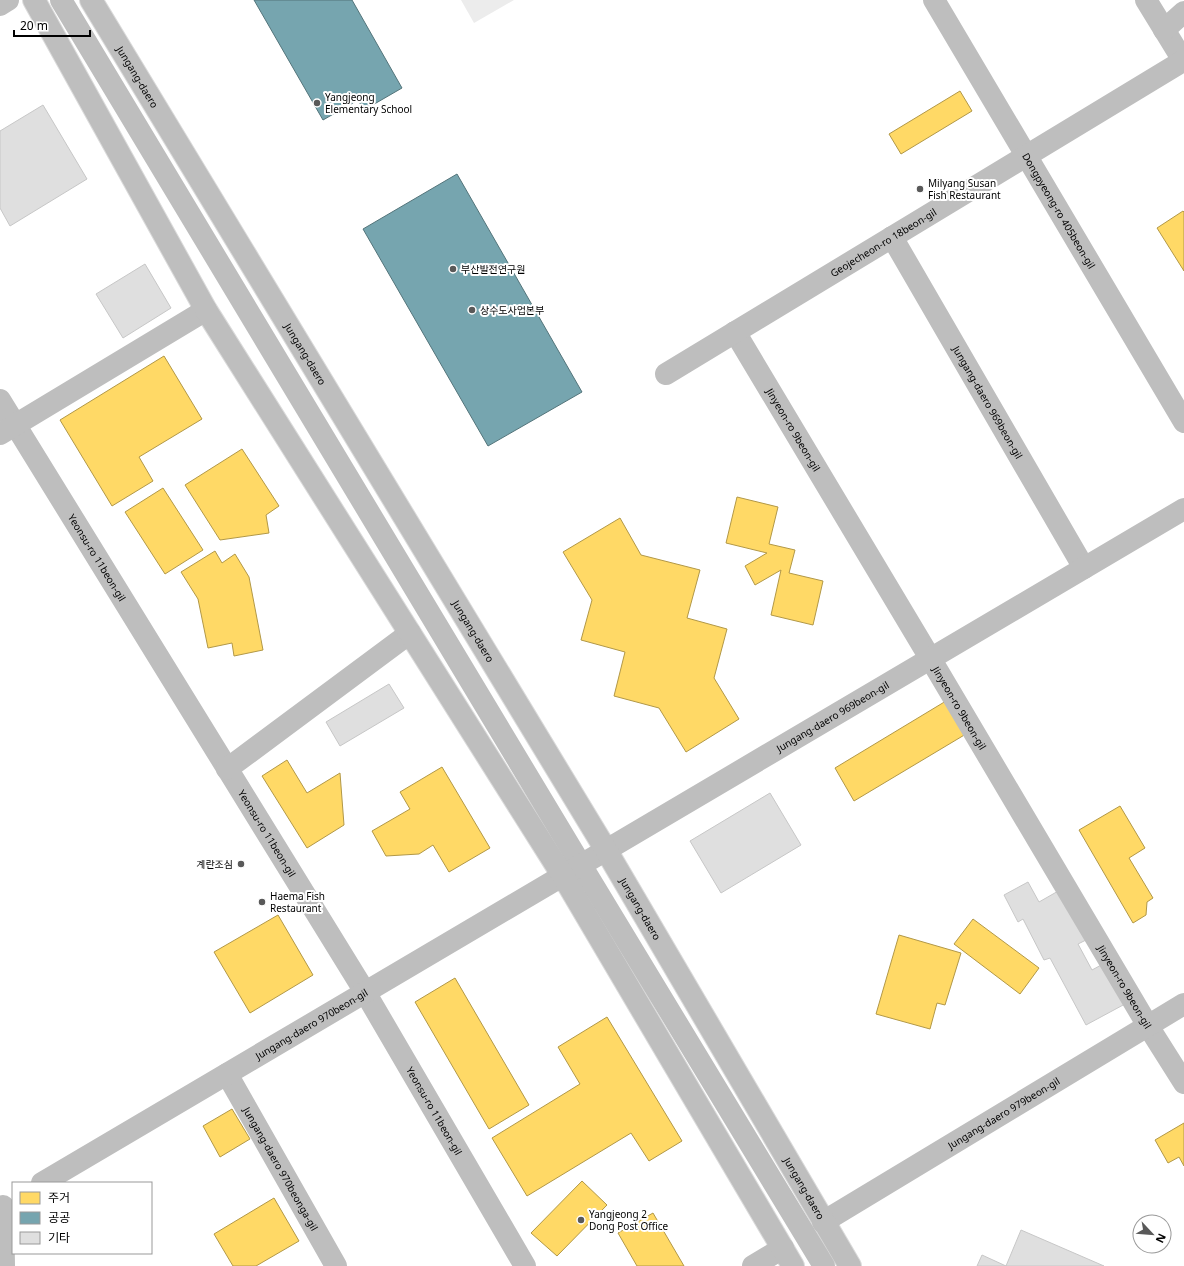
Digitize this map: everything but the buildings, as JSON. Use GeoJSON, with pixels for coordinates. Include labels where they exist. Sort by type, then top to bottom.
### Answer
{"type":"FeatureCollection","features":[{"type":"Feature","properties":{"kind":"street"},"geometry":{"type":"LineString","coordinates":[[0,5],[8,0]]}},
{"type":"Feature","properties":{"kind":"street"},"geometry":{"type":"LineString","coordinates":[[34,0],[206,310],[410,633],[572,871],[824,1266]]}},
{"type":"Feature","properties":{"kind":"street"},"geometry":{"type":"LineString","coordinates":[[61,0],[572,871],[788,1257],[753,1266]]}},
{"type":"Feature","properties":{"kind":"street","name":"Jungang-daero"},"geometry":{"type":"LineString","coordinates":[[91,0],[606,850],[850,1266]]}},
{"type":"Feature","properties":{"kind":"street","name":"Dongpyeong-ro 405beon-gil"},"geometry":{"type":"LineString","coordinates":[[934,0],[1184,422]]}},
{"type":"Feature","properties":{"kind":"street"},"geometry":{"type":"LineString","coordinates":[[1146,0],[1184,62]]}},
{"type":"Feature","properties":{"kind":"street"},"geometry":{"type":"LineString","coordinates":[[1164,30],[1184,12]]}},
{"type":"Feature","properties":{"kind":"street","name":"Geojecheon-ro 18beon-gil"},"geometry":{"type":"LineString","coordinates":[[666,374],[1184,62]]}},
{"type":"Feature","properties":{"kind":"street","name":"Jungang-daero 969beon-gil"},"geometry":{"type":"LineString","coordinates":[[892,237],[1084,568]]}},
{"type":"Feature","properties":{"kind":"street"},"geometry":{"type":"LineString","coordinates":[[8,430],[206,310]]}},
{"type":"Feature","properties":{"kind":"street","name":"Jinyeon-ro 9beon-gil"},"geometry":{"type":"LineString","coordinates":[[735,332],[1148,1026],[1184,1083]]}},
{"type":"Feature","properties":{"kind":"street","name":"Yeonsu-ro 11beon-gil"},"geometry":{"type":"LineString","coordinates":[[0,400],[8,430],[227,769],[365,992],[525,1266]]}},
{"type":"Feature","properties":{"kind":"street","name":"Jungang-daero 969beon-gil"},"geometry":{"type":"LineString","coordinates":[[572,871],[1184,509]]}},
{"type":"Feature","properties":{"kind":"street"},"geometry":{"type":"LineString","coordinates":[[227,769],[410,633]]}},
{"type":"Feature","properties":{"kind":"street","name":"Jungang-daero 970beon-gil"},"geometry":{"type":"LineString","coordinates":[[44,1182],[572,871]]}},
{"type":"Feature","properties":{"kind":"street","name":"Jungang-daero 979beon-gil"},"geometry":{"type":"LineString","coordinates":[[823,1222],[1184,1004]]}},
{"type":"Feature","properties":{"kind":"street","name":"Jungang-daero 970beonga-gil"},"geometry":{"type":"LineString","coordinates":[[227,1074],[334,1265]]}},
{"type":"Feature","properties":{"kind":"street"},"geometry":{"type":"LineString","coordinates":[[4,1266],[6,1205]]}},
{"type":"Feature","properties":{"kind":"shaded area"},"geometry":{"type":"Polygon","coordinates":[[[461,0],[514,0],[474,23],[461,0]]]}},
{"type":"Feature","properties":{"kind":"place","name":"Yangjeong Elementary School"},"geometry":{"type":"Point","coordinates":[317,103]}},
{"type":"Feature","properties":{"kind":"place","name":"Milyang Susan Fish Restaurant"},"geometry":{"type":"Point","coordinates":[920,189]}},
{"type":"Feature","properties":{"kind":"place","name":"부산발전연구원"},"geometry":{"type":"Point","coordinates":[453,269]}},
{"type":"Feature","properties":{"kind":"place","name":"상수도사업본부"},"geometry":{"type":"Point","coordinates":[472,310]}},
{"type":"Feature","properties":{"kind":"place","name":"계란조심"},"geometry":{"type":"Point","coordinates":[241,864]}},
{"type":"Feature","properties":{"kind":"place","name":"Haema Fish Restaurant"},"geometry":{"type":"Point","coordinates":[262,902]}},
{"type":"Feature","properties":{"kind":"place","name":"Yangjeong 2 Dong Post Office"},"geometry":{"type":"Point","coordinates":[581,1220]}}]}
